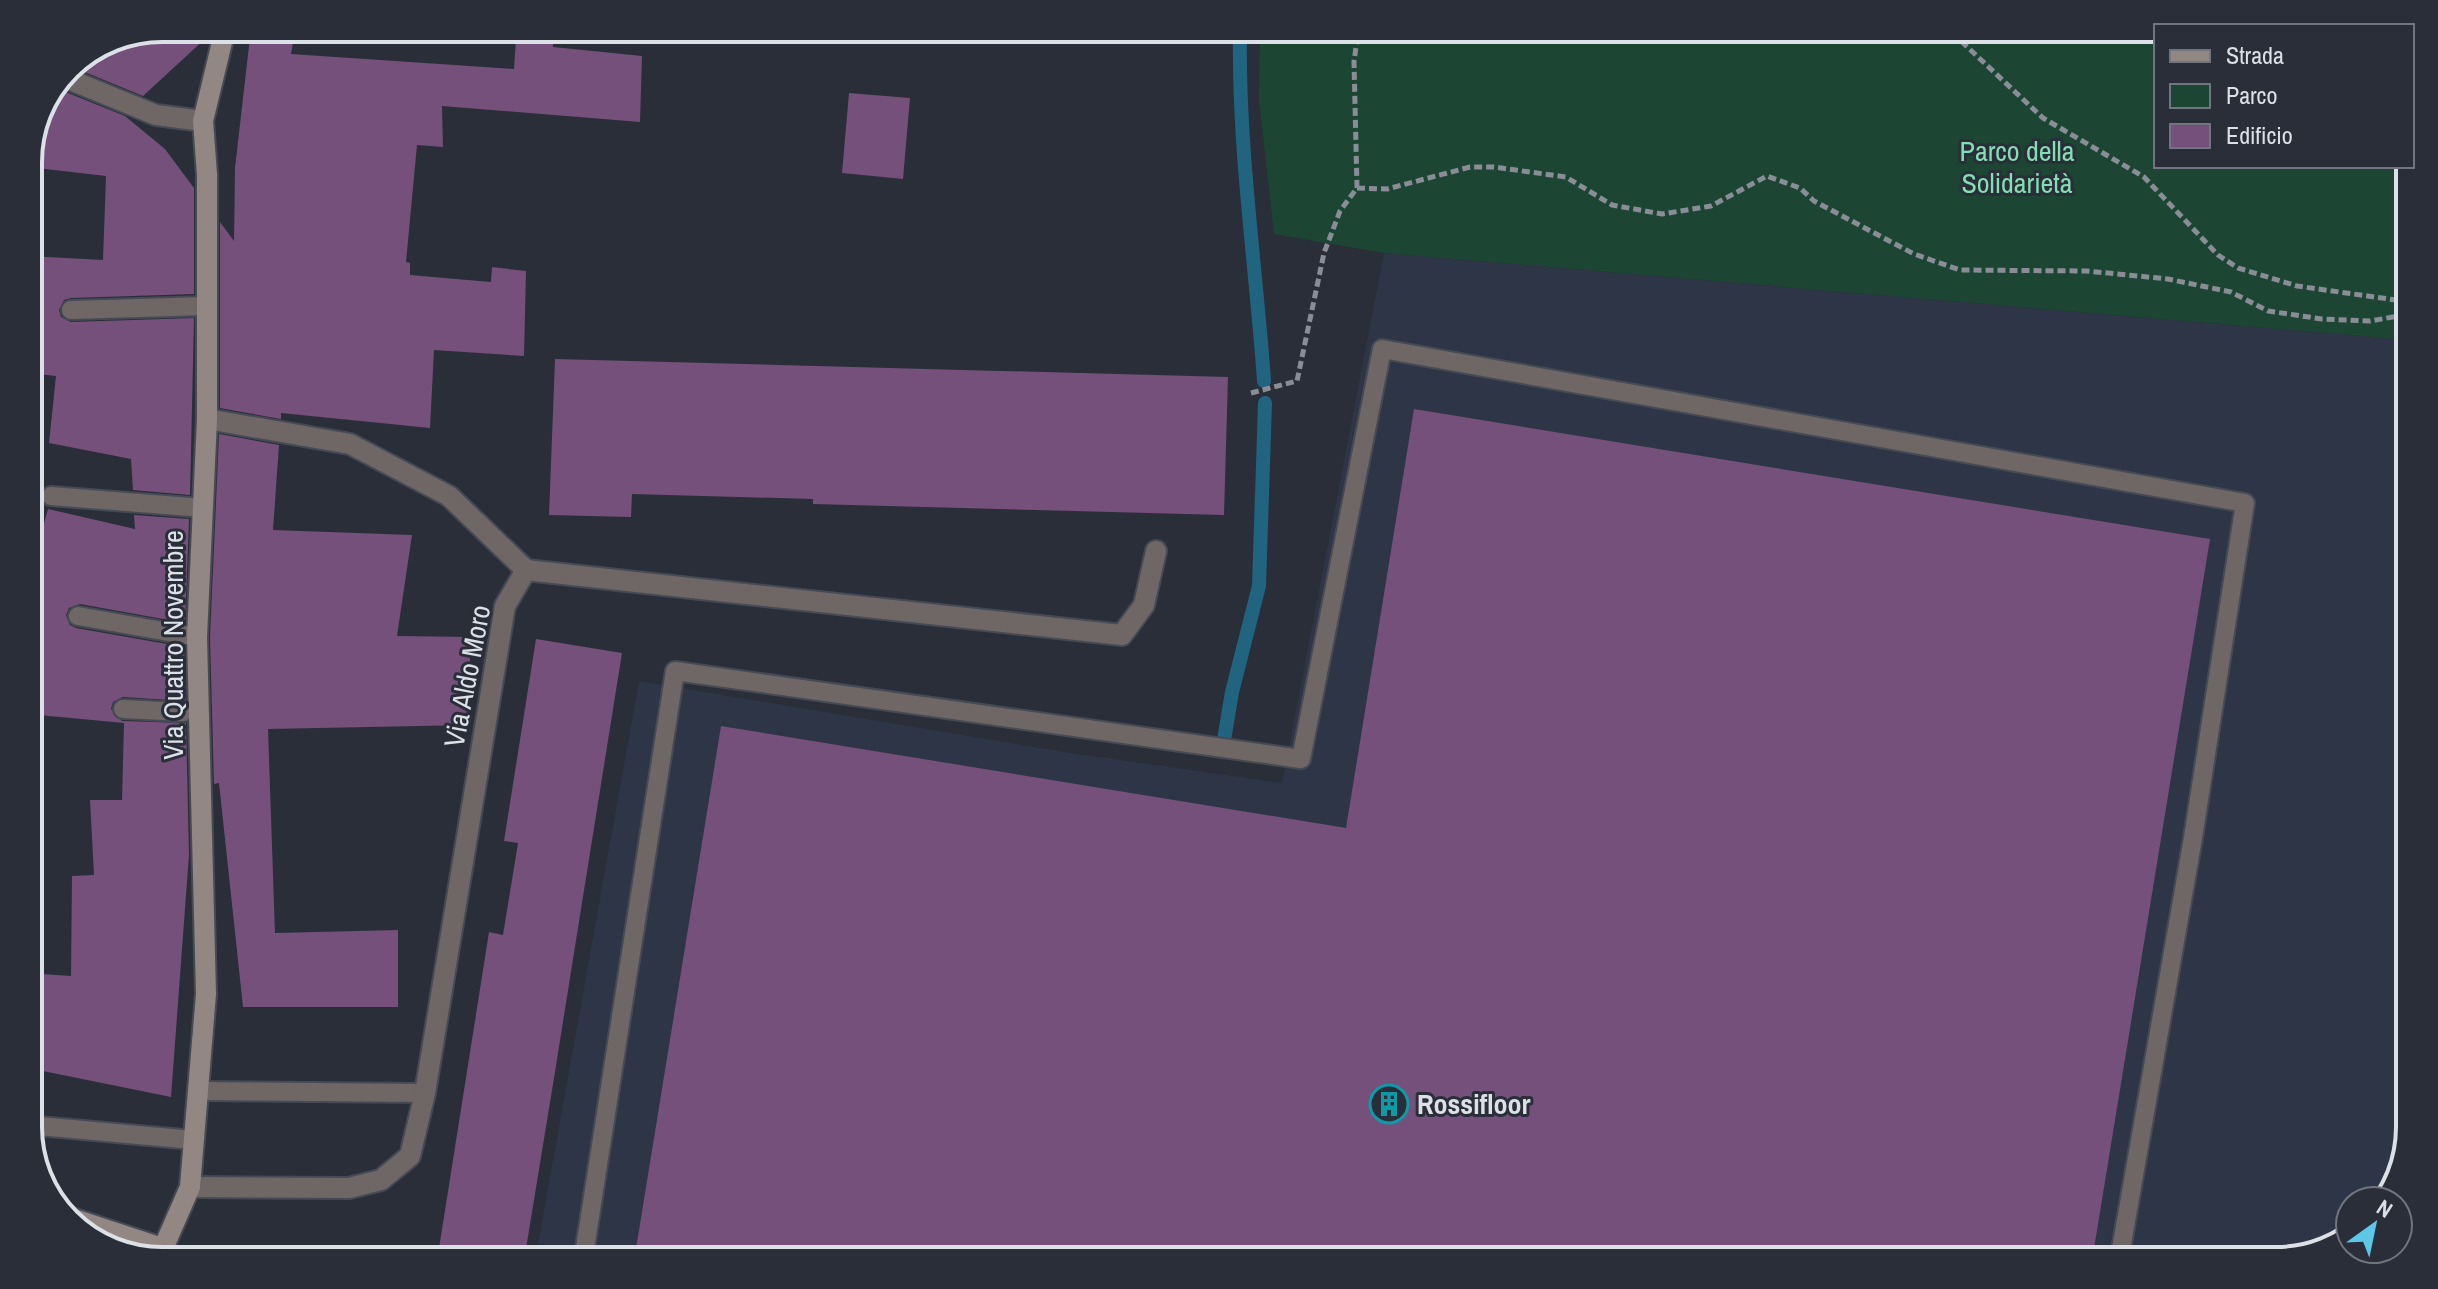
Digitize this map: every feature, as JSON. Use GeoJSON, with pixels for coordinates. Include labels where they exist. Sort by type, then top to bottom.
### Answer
{"type":"FeatureCollection","features":[{"type":"Feature","properties":{"kind":"street","name":"Via Quattro Novembre"},"geometry":{"type":"LineString","coordinates":[[163,1247],[190,1187],[206,994],[190,713],[197,637],[207,419],[207,175],[203,121],[222,42]]}},
{"type":"Feature","properties":{"kind":"street"},"geometry":{"type":"LineString","coordinates":[[74,81],[156,115],[203,121]]}},
{"type":"Feature","properties":{"kind":"street"},"geometry":{"type":"LineString","coordinates":[[207,419],[350,444],[449,496],[526,570],[1122,635],[1144,605],[1156,551]]}},
{"type":"Feature","properties":{"kind":"street","name":"Via Aldo Moro"},"geometry":{"type":"LineString","coordinates":[[190,1187],[349,1188],[381,1180],[410,1156],[425,1093],[505,606],[526,570]]}},
{"type":"Feature","properties":{"kind":"street"},"geometry":{"type":"LineString","coordinates":[[102,1231],[134,1244]]}},
{"type":"Feature","properties":{"kind":"lane"},"geometry":{"type":"LineString","coordinates":[[71,310],[207,306]]}},
{"type":"Feature","properties":{"kind":"lane"},"geometry":{"type":"LineString","coordinates":[[585,1247],[675,671],[1301,759],[1382,349],[2245,503],[2193,838],[2121,1247]]}},
{"type":"Feature","properties":{"kind":"lane"},"geometry":{"type":"LineString","coordinates":[[51,496],[203,508]]}},
{"type":"Feature","properties":{"kind":"lane"},"geometry":{"type":"LineString","coordinates":[[78,616],[197,637]]}},
{"type":"Feature","properties":{"kind":"lane"},"geometry":{"type":"LineString","coordinates":[[123,709],[190,713]]}},
{"type":"Feature","properties":{"kind":"lane"},"geometry":{"type":"LineString","coordinates":[[198,1091],[425,1093]]}},
{"type":"Feature","properties":{"kind":"lane"},"geometry":{"type":"LineString","coordinates":[[42,1126],[193,1140]]}},
{"type":"Feature","properties":{"kind":"path"},"geometry":{"type":"LineString","coordinates":[[1251,393],[1297,381],[1324,253],[1340,211],[1357,188],[1354,62],[1357,42]]}},
{"type":"Feature","properties":{"kind":"path"},"geometry":{"type":"LineString","coordinates":[[1962,42],[2043,118],[2144,177],[2218,255],[2238,268],[2297,286],[2396,300]]}},
{"type":"Feature","properties":{"kind":"path"},"geometry":{"type":"LineString","coordinates":[[1357,188],[1387,189],[1470,167],[1494,167],[1566,177],[1612,205],[1662,214],[1722,202],[1767,176],[1800,188],[1814,201],[1914,254],[1960,270],[2087,271],[2168,279],[2231,292],[2268,311],[2322,319],[2370,321],[2396,316]]}},
{"type":"Feature","properties":{"kind":"shaded area"},"geometry":{"type":"Polygon","coordinates":[[[1384,253],[2396,339],[2395,1142],[2381,1185],[2334,1185],[2334,1232],[2307,1243],[2276,1247],[538,1247],[639,681],[1070,753],[1282,783],[1384,253]]]}},
{"type":"Feature","properties":{"kind":"green space","name":"Parco della Solidarietà"},"geometry":{"type":"Polygon","coordinates":[[[1260,42],[2154,42],[2154,168],[2396,168],[2396,339],[1384,253],[1274,234],[1259,100],[1260,42]]]}},
{"type":"Feature","properties":{"kind":"building"},"geometry":{"type":"Polygon","coordinates":[[[202,42],[143,96],[84,72],[116,51],[139,44],[202,42]]]}},
{"type":"Feature","properties":{"kind":"building"},"geometry":{"type":"Polygon","coordinates":[[[249,42],[293,42],[291,54],[514,69],[516,42],[553,42],[553,47],[642,56],[640,122],[442,106],[443,147],[417,145],[406,262],[410,263],[410,275],[491,282],[492,267],[526,271],[524,356],[434,350],[430,428],[281,413],[281,419],[220,408],[220,222],[234,241],[235,168],[249,42]]]}},
{"type":"Feature","properties":{"kind":"building"},"geometry":{"type":"Polygon","coordinates":[[[65,92],[125,116],[165,149],[194,188],[194,294],[71,298],[64,300],[59,310],[61,317],[71,322],[194,318],[190,495],[133,490],[131,459],[49,443],[56,376],[42,374],[42,257],[103,260],[106,176],[42,169],[46,131],[65,92]]]}},
{"type":"Feature","properties":{"kind":"building"},"geometry":{"type":"Polygon","coordinates":[[[849,93],[910,98],[903,179],[842,173],[849,93]]]}},
{"type":"Feature","properties":{"kind":"building"},"geometry":{"type":"Polygon","coordinates":[[[555,359],[1228,377],[1224,515],[813,504],[813,499],[632,494],[631,517],[549,515],[555,359]]]}},
{"type":"Feature","properties":{"kind":"building","name":"Rossifloor"},"geometry":{"type":"Polygon","coordinates":[[[1414,409],[2210,539],[2094,1247],[636,1247],[721,726],[1346,828],[1414,409]]]}},
{"type":"Feature","properties":{"kind":"building"},"geometry":{"type":"Polygon","coordinates":[[[219,434],[279,445],[273,530],[412,535],[397,636],[470,637],[470,725],[268,729],[275,933],[398,930],[398,1007],[243,1007],[219,783],[214,784],[210,637],[219,434]]]}},
{"type":"Feature","properties":{"kind":"building"},"geometry":{"type":"Polygon","coordinates":[[[48,509],[135,529],[134,515],[189,519],[185,623],[80,604],[69,608],[66,615],[70,625],[76,628],[184,647],[186,701],[123,697],[113,702],[111,709],[122,721],[186,723],[189,855],[171,1097],[42,1071],[42,974],[71,976],[72,876],[94,875],[90,800],[122,800],[124,723],[42,715],[43,527],[48,509]]]}},
{"type":"Feature","properties":{"kind":"building"},"geometry":{"type":"Polygon","coordinates":[[[536,639],[622,653],[526,1247],[439,1247],[489,932],[503,935],[518,843],[504,841],[536,639]]]}},
{"type":"Feature","properties":{"kind":"waterway"},"geometry":{"type":"LineString","coordinates":[[1240,42],[1245,163],[1264,381]]}},
{"type":"Feature","properties":{"kind":"waterway"},"geometry":{"type":"LineString","coordinates":[[1224,740],[1232,692],[1259,586],[1265,403]]}},
{"type":"Feature","properties":{"kind":"place","name":"Rossifloor"},"geometry":{"type":"Point","coordinates":[1389,1104]}}]}
